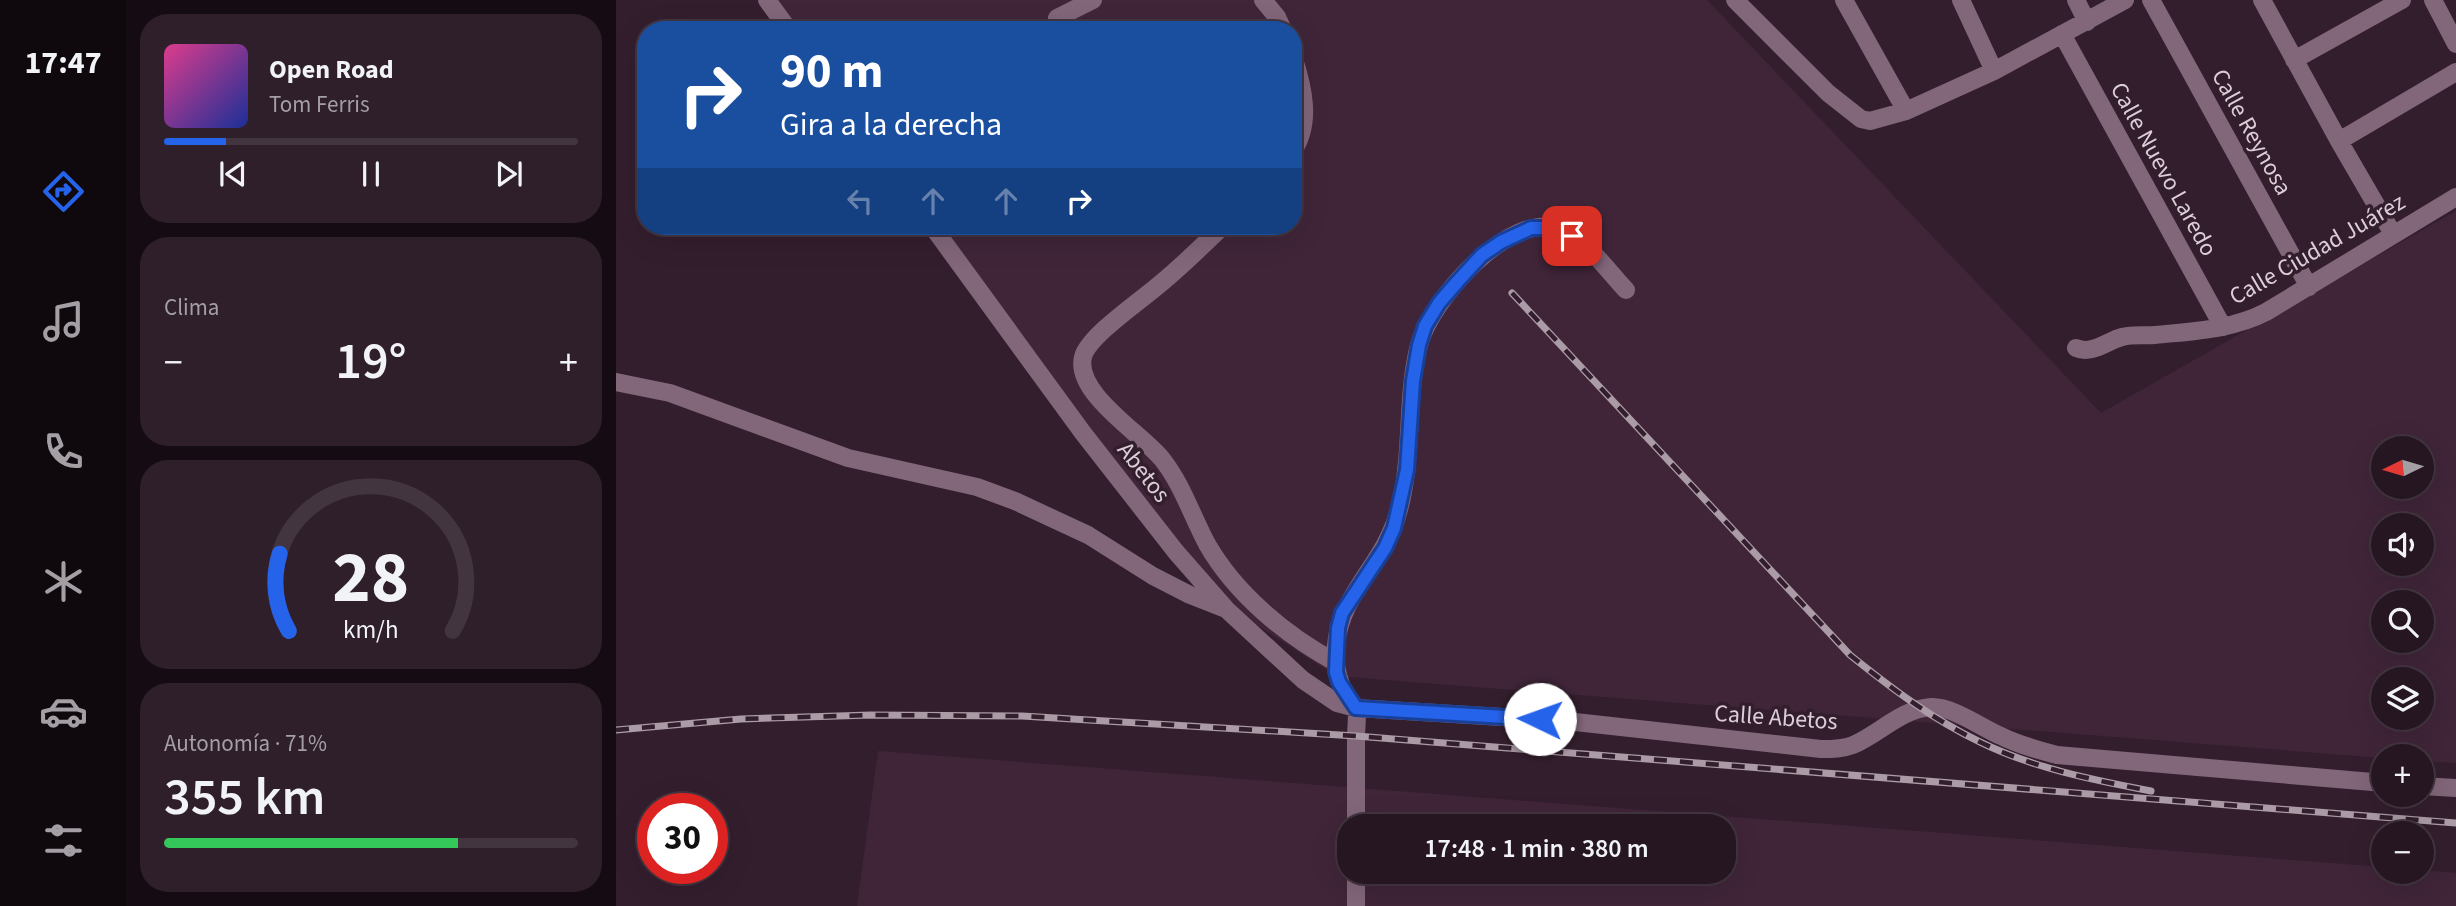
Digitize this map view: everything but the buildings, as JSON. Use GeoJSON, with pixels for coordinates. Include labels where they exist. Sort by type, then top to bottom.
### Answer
{"type":"FeatureCollection","features":[{"type":"Feature","properties":{"kind":"street"},"geometry":{"type":"LineString","coordinates":[[767,0],[782,21]]}},
{"type":"Feature","properties":{"kind":"street"},"geometry":{"type":"LineString","coordinates":[[1057,18],[1093,0]]}},
{"type":"Feature","properties":{"kind":"street"},"geometry":{"type":"LineString","coordinates":[[1263,0],[1279,21]]}},
{"type":"Feature","properties":{"kind":"street"},"geometry":{"type":"LineString","coordinates":[[1735,0],[1828,93],[1847,110],[1870,121],[1897,114],[1994,71],[2125,0]]}},
{"type":"Feature","properties":{"kind":"street"},"geometry":{"type":"LineString","coordinates":[[1844,0],[1897,114]]}},
{"type":"Feature","properties":{"kind":"street"},"geometry":{"type":"LineString","coordinates":[[1961,0],[1994,71]]}},
{"type":"Feature","properties":{"kind":"street"},"geometry":{"type":"LineString","coordinates":[[2076,0],[2087,22]]}},
{"type":"Feature","properties":{"kind":"street","name":"Calle Reynosa"},"geometry":{"type":"LineString","coordinates":[[2151,0],[2309,287]]}},
{"type":"Feature","properties":{"kind":"street"},"geometry":{"type":"LineString","coordinates":[[2262,0],[2393,234]]}},
{"type":"Feature","properties":{"kind":"street"},"geometry":{"type":"LineString","coordinates":[[2294,60],[2402,0]]}},
{"type":"Feature","properties":{"kind":"street"},"geometry":{"type":"LineString","coordinates":[[2433,0],[2456,44]]}},
{"type":"Feature","properties":{"kind":"street","name":"Calle Nuevo Laredo"},"geometry":{"type":"LineString","coordinates":[[2062,34],[2223,327]]}},
{"type":"Feature","properties":{"kind":"street"},"geometry":{"type":"LineString","coordinates":[[2339,141],[2456,72]]}},
{"type":"Feature","properties":{"kind":"street"},"geometry":{"type":"LineString","coordinates":[[1302,96],[1302,125]]}},
{"type":"Feature","properties":{"kind":"street","name":"Calle Ciudad Juárez"},"geometry":{"type":"LineString","coordinates":[[2076,348],[2096,348],[2128,335],[2223,327],[2251,320],[2456,197]]}},
{"type":"Feature","properties":{"kind":"street"},"geometry":{"type":"LineString","coordinates":[[1356,814],[1356,708],[1339,682],[1335,662],[1338,628],[1342,613],[1385,548],[1394,528],[1407,470],[1413,381],[1425,326],[1439,303],[1482,255],[1501,242],[1531,228],[1559,228],[1572,236],[1626,290]]}},
{"type":"Feature","properties":{"kind":"street","name":"Abetos"},"geometry":{"type":"LineString","coordinates":[[939,235],[1083,433],[1176,552],[1226,609],[1318,693],[1337,703],[1356,708]]}},
{"type":"Feature","properties":{"kind":"street"},"geometry":{"type":"LineString","coordinates":[[1213,235],[1162,283],[1091,342],[1083,355],[1083,369],[1101,401],[1154,448],[1168,466],[1207,544],[1235,582],[1279,624],[1310,648],[1335,662]]}},
{"type":"Feature","properties":{"kind":"street"},"geometry":{"type":"LineString","coordinates":[[616,382],[670,393],[848,458],[977,486],[1058,519],[1153,576],[1226,609]]}},
{"type":"Feature","properties":{"kind":"street","name":"Calle Abetos"},"geometry":{"type":"LineString","coordinates":[[1356,708],[1566,721],[1839,749],[1853,745],[1895,719],[1929,707],[1939,708],[2028,748],[2057,755],[2371,782]]}},
{"type":"Feature","properties":{"kind":"street"},"geometry":{"type":"LineString","coordinates":[[2434,787],[2456,788]]}},
{"type":"Feature","properties":{"kind":"street"},"geometry":{"type":"LineString","coordinates":[[1356,884],[1356,906]]}},
{"type":"Feature","properties":{"kind":"shaded area"},"geometry":{"type":"Polygon","coordinates":[[[771,0],[1707,0],[2101,413],[2456,211],[2456,763],[2434,762],[2434,744],[2371,744],[2371,757],[1336,676],[1218,600],[946,235],[1302,235],[1302,21],[786,21],[771,0]]]}},
{"type":"Feature","properties":{"kind":"shaded area"},"geometry":{"type":"Polygon","coordinates":[[[878,751],[1695,814],[1337,814],[1337,884],[1736,884],[1736,817],[2371,866],[2371,884],[2434,884],[2434,871],[2456,873],[2456,906],[857,906],[878,751]]]}},
{"type":"Feature","properties":{"kind":"railway"},"geometry":{"type":"LineString","coordinates":[[1512,293],[1850,655],[1865,667],[1929,713],[2000,751],[2064,772],[2151,791]]}},
{"type":"Feature","properties":{"kind":"railway"},"geometry":{"type":"LineString","coordinates":[[616,730],[741,719],[871,715],[1022,716],[1356,736],[2456,823]]}},
{"type":"Feature","properties":{"kind":"route"},"geometry":{"type":"LineString","coordinates":[[1540,719],[1356,708],[1339,682],[1335,662],[1336,646],[1342,613],[1385,548],[1401,503],[1407,470],[1413,381],[1425,326],[1439,303],[1458,281],[1482,255],[1501,242],[1531,228],[1559,228],[1572,236]]}}]}
